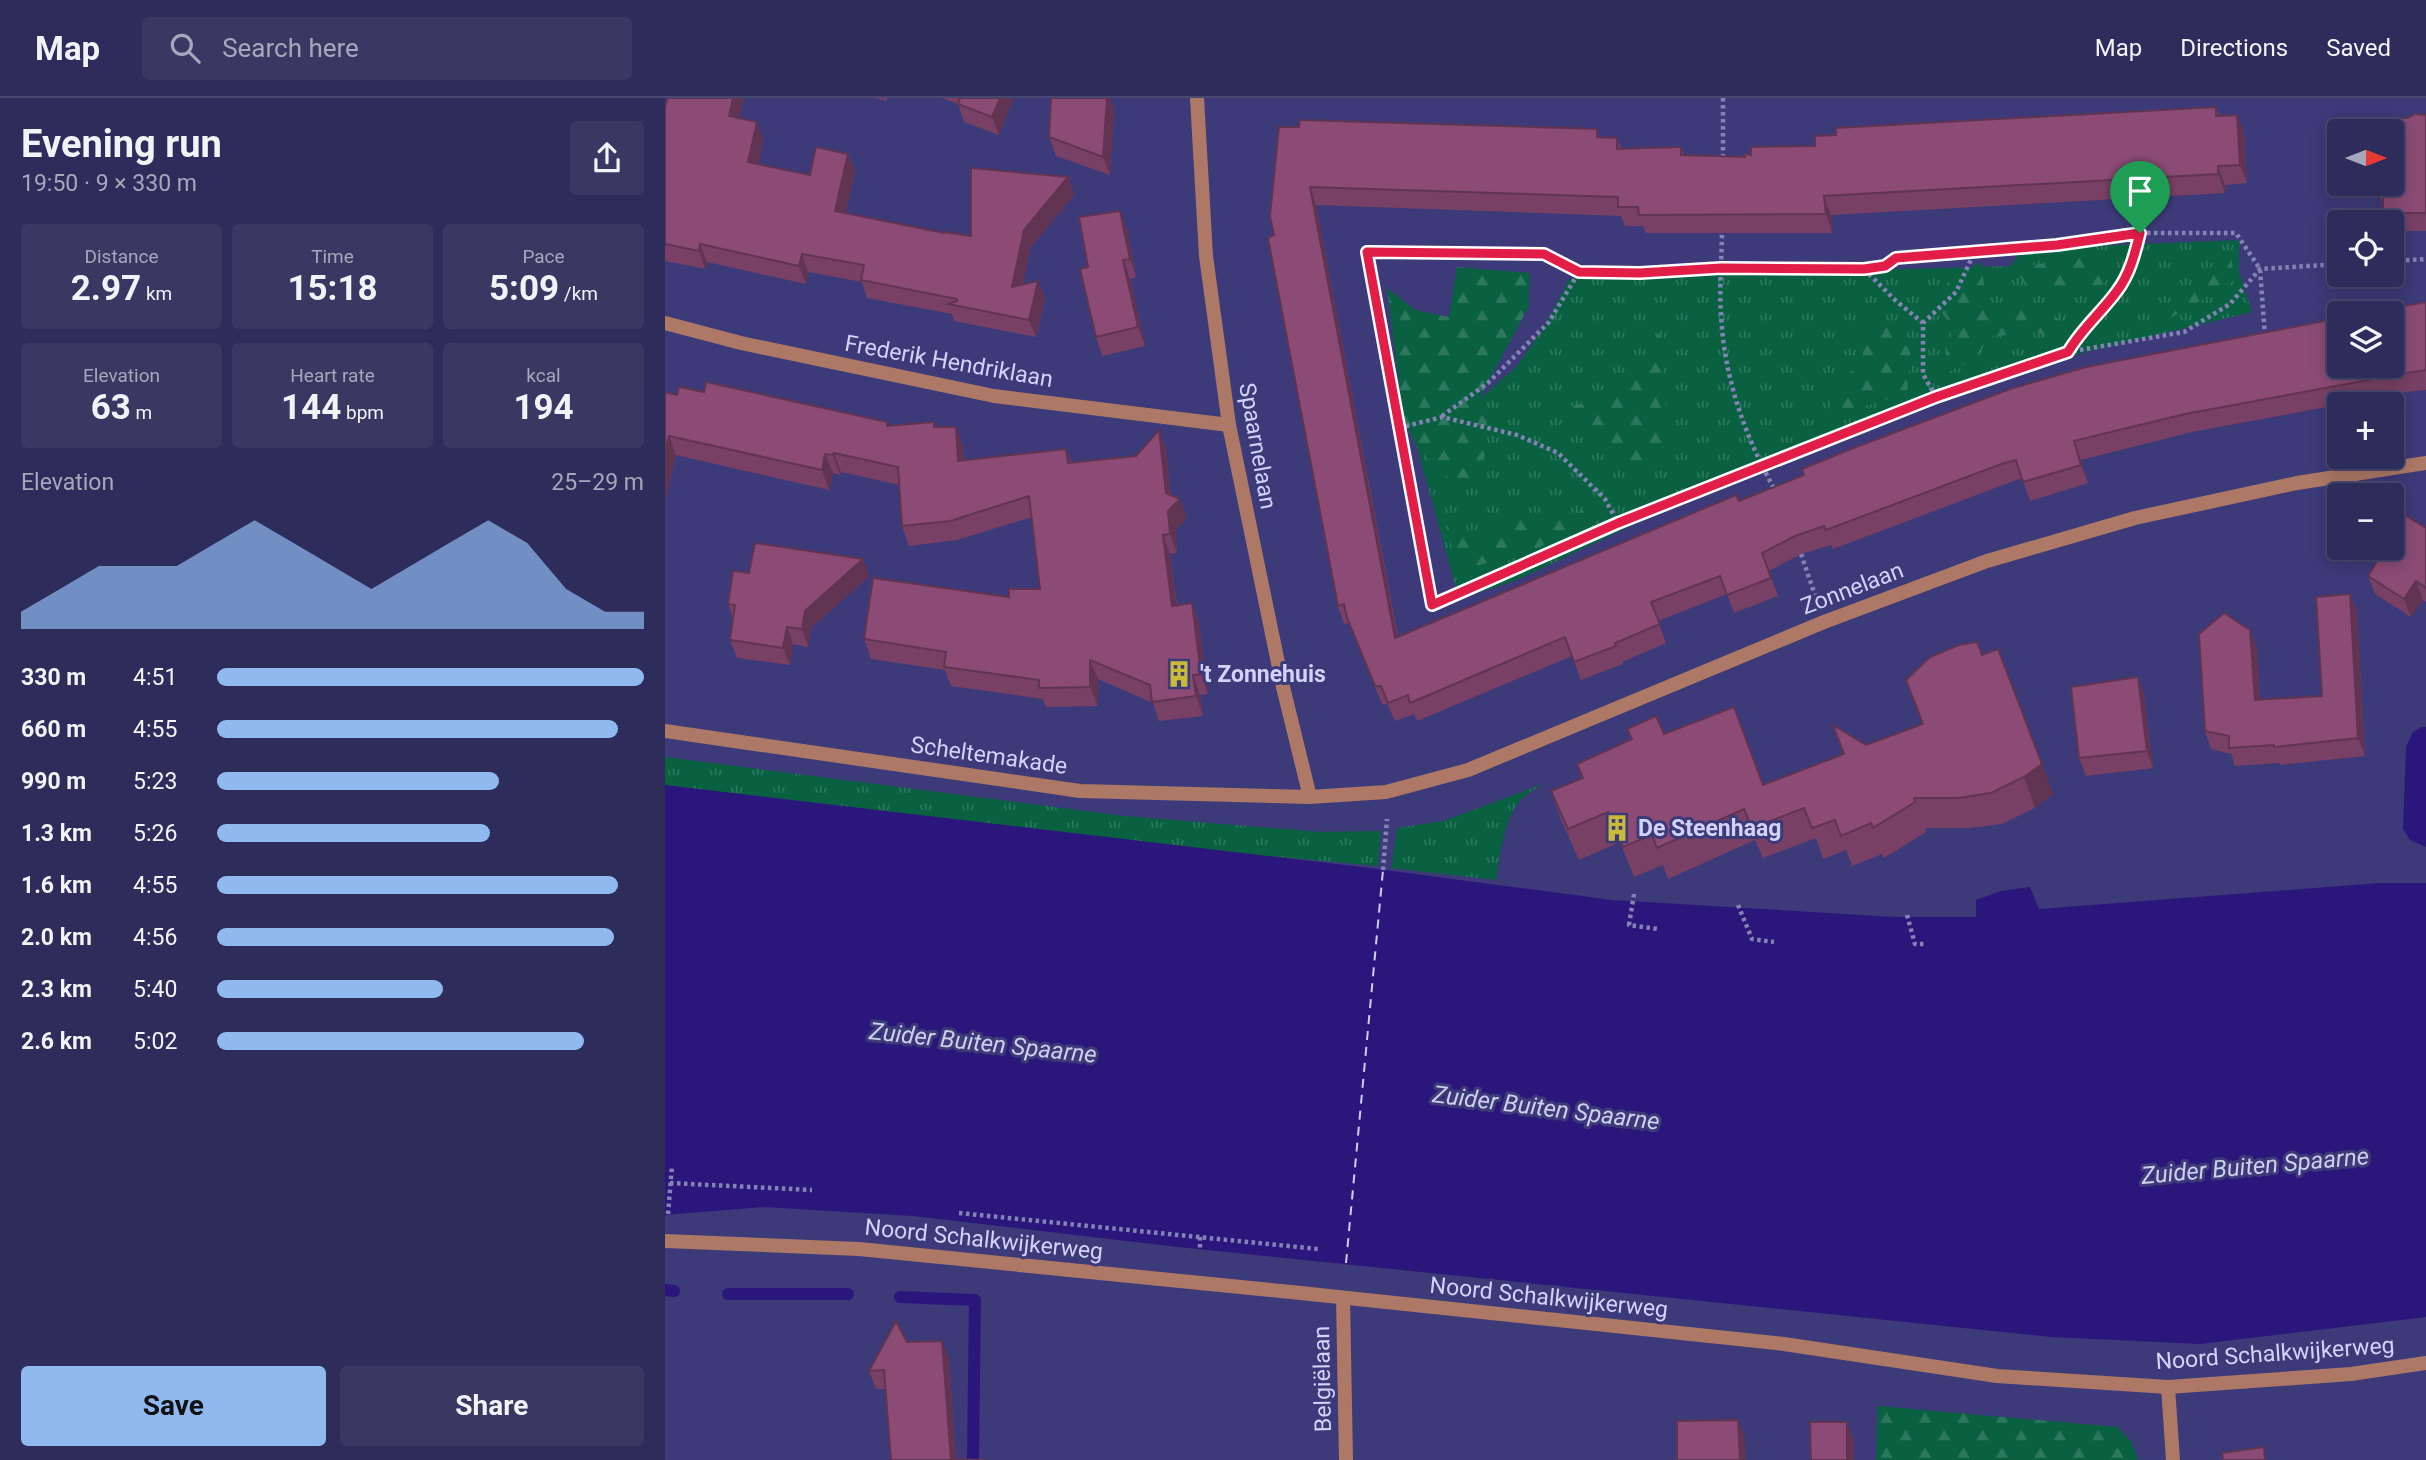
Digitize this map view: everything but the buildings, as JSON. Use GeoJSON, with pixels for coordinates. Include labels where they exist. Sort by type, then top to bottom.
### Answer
{"type":"FeatureCollection","features":[{"type":"Feature","properties":{"kind":"street","name":"Spaarnelaan"},"geometry":{"type":"LineString","coordinates":[[1197,98],[1206,256],[1229,425],[1283,687],[1310,797]]}},
{"type":"Feature","properties":{"kind":"street","name":"Frederik Hendriklaan"},"geometry":{"type":"LineString","coordinates":[[665,323],[741,344],[994,396],[1229,425]]}},
{"type":"Feature","properties":{"kind":"street","name":"Zonnelaan"},"geometry":{"type":"LineString","coordinates":[[1310,797],[1386,792],[1468,770],[1824,622],[1986,561],[2135,519],[2297,483],[2426,463]]}},
{"type":"Feature","properties":{"kind":"street","name":"Scheltemakade"},"geometry":{"type":"LineString","coordinates":[[665,730],[1080,791],[1310,797]]}},
{"type":"Feature","properties":{"kind":"street","name":"Noord Schalkwijkerweg"},"geometry":{"type":"LineString","coordinates":[[665,1241],[859,1249],[1343,1298],[1784,1344],[1997,1376],[2168,1387],[2351,1374],[2426,1363]]}},
{"type":"Feature","properties":{"kind":"street","name":"Belgiëlaan"},"geometry":{"type":"LineString","coordinates":[[1343,1298],[1346,1460]]}},
{"type":"Feature","properties":{"kind":"street"},"geometry":{"type":"LineString","coordinates":[[2168,1387],[2173,1460]]}},
{"type":"Feature","properties":{"kind":"path"},"geometry":{"type":"LineString","coordinates":[[1723,98],[1723,163]]}},
{"type":"Feature","properties":{"kind":"path"},"geometry":{"type":"LineString","coordinates":[[1723,214],[1721,313],[1725,359],[1738,411],[1762,467],[1778,496]]}},
{"type":"Feature","properties":{"kind":"path"},"geometry":{"type":"LineString","coordinates":[[2068,352],[2084,327],[2118,290],[2132,262],[2140,233]]}},
{"type":"Feature","properties":{"kind":"path"},"geometry":{"type":"LineString","coordinates":[[2266,348],[2260,269],[2236,233],[2140,233],[2057,245],[1896,258],[1885,266],[1864,269],[1721,268],[1640,273],[1579,272],[1544,254],[1367,252],[1432,605],[1618,523],[1936,397],[2068,352],[2184,332],[2230,304],[2260,269],[2327,265]]}},
{"type":"Feature","properties":{"kind":"path"},"geometry":{"type":"LineString","coordinates":[[1936,397],[1923,374],[1923,323],[1956,292],[1974,253]]}},
{"type":"Feature","properties":{"kind":"path"},"geometry":{"type":"LineString","coordinates":[[2404,260],[2426,259]]}},
{"type":"Feature","properties":{"kind":"path"},"geometry":{"type":"LineString","coordinates":[[1864,269],[1923,323]]}},
{"type":"Feature","properties":{"kind":"path"},"geometry":{"type":"LineString","coordinates":[[1399,429],[1442,417],[1488,383],[1549,322],[1579,272]]}},
{"type":"Feature","properties":{"kind":"path"},"geometry":{"type":"LineString","coordinates":[[1442,417],[1517,435],[1558,453],[1605,499],[1618,523]]}},
{"type":"Feature","properties":{"kind":"path"},"geometry":{"type":"LineString","coordinates":[[1801,554],[1824,622]]}},
{"type":"Feature","properties":{"kind":"path"},"geometry":{"type":"LineString","coordinates":[[1383,870],[1387,829],[1386,792]]}},
{"type":"Feature","properties":{"kind":"path"},"geometry":{"type":"LineString","coordinates":[[1634,894],[1629,925],[1658,929]]}},
{"type":"Feature","properties":{"kind":"path"},"geometry":{"type":"LineString","coordinates":[[1738,905],[1752,939],[1774,942]]}},
{"type":"Feature","properties":{"kind":"path"},"geometry":{"type":"LineString","coordinates":[[1907,915],[1915,944],[1926,944]]}},
{"type":"Feature","properties":{"kind":"path"},"geometry":{"type":"LineString","coordinates":[[668,1215],[671,1166]]}},
{"type":"Feature","properties":{"kind":"path"},"geometry":{"type":"LineString","coordinates":[[670,1182],[812,1189]]}},
{"type":"Feature","properties":{"kind":"path"},"geometry":{"type":"LineString","coordinates":[[959,1213],[1318,1249]]}},
{"type":"Feature","properties":{"kind":"path"},"geometry":{"type":"LineString","coordinates":[[1200,1237],[1200,1249]]}},
{"type":"Feature","properties":{"kind":"green space"},"geometry":{"type":"Polygon","coordinates":[[[2239,240],[2239,272],[2252,312],[2081,353],[1782,454],[1517,580],[1459,599],[1417,447],[1452,481],[1487,422],[1479,399],[1517,366],[1544,327],[1569,279],[2011,266],[2022,249],[2239,240]]]}},
{"type":"Feature","properties":{"kind":"green space"},"geometry":{"type":"Polygon","coordinates":[[[2111,253],[2100,295],[2066,286],[2026,287],[2015,268],[2111,253]]]}},
{"type":"Feature","properties":{"kind":"green space"},"geometry":{"type":"Polygon","coordinates":[[[2231,257],[2235,280],[2154,328],[2156,307],[2177,306],[2231,257]]]}},
{"type":"Feature","properties":{"kind":"green space"},"geometry":{"type":"Polygon","coordinates":[[[1980,262],[1987,299],[2010,312],[2034,307],[2046,310],[2066,326],[2055,339],[2035,332],[1991,337],[1975,358],[1948,372],[1945,345],[1956,330],[1941,312],[1948,281],[1980,262]]]}},
{"type":"Feature","properties":{"kind":"green space"},"geometry":{"type":"Polygon","coordinates":[[[1457,267],[1530,273],[1528,308],[1479,399],[1487,422],[1483,476],[1452,481],[1417,447],[1403,417],[1387,288],[1415,310],[1449,317],[1457,267]]]}},
{"type":"Feature","properties":{"kind":"green space"},"geometry":{"type":"Polygon","coordinates":[[[1885,323],[1911,343],[1907,394],[1826,417],[1842,378],[1863,364],[1863,332],[1885,323]]]}},
{"type":"Feature","properties":{"kind":"green space"},"geometry":{"type":"Polygon","coordinates":[[[1660,330],[1668,436],[1659,468],[1622,471],[1569,407],[1630,389],[1660,330]]]}},
{"type":"Feature","properties":{"kind":"green space"},"geometry":{"type":"Polygon","coordinates":[[[1594,504],[1602,521],[1532,550],[1458,571],[1446,525],[1481,535],[1516,517],[1564,521],[1594,504]]]}},
{"type":"Feature","properties":{"kind":"green space"},"geometry":{"type":"Polygon","coordinates":[[[665,757],[1124,816],[1321,832],[1381,831],[1378,866],[1193,849],[665,785],[665,757]]]}},
{"type":"Feature","properties":{"kind":"green space"},"geometry":{"type":"Polygon","coordinates":[[[1546,783],[1526,795],[1513,812],[1504,834],[1496,880],[1391,868],[1397,828],[1443,821],[1546,783]]]}},
{"type":"Feature","properties":{"kind":"green space"},"geometry":{"type":"Polygon","coordinates":[[[1878,1406],[2117,1427],[2131,1441],[2138,1460],[1876,1460],[1878,1406]]]}},
{"type":"Feature","properties":{"kind":"water"},"geometry":{"type":"Polygon","coordinates":[[[2426,727],[2426,847],[2410,840],[2403,829],[2406,747],[2413,732],[2426,727]]]}},
{"type":"Feature","properties":{"kind":"water","name":"Zuider Buiten Spaarne"},"geometry":{"type":"Polygon","coordinates":[[[665,785],[1370,868],[1612,900],[1895,917],[1976,917],[1976,900],[2001,891],[2030,887],[2039,909],[2380,883],[2426,883],[2426,1317],[2200,1344],[2051,1337],[1169,1246],[913,1216],[765,1207],[665,1215],[665,785]]]}},
{"type":"Feature","properties":{"kind":"waterway"},"geometry":{"type":"LineString","coordinates":[[665,1290],[674,1291]]}},
{"type":"Feature","properties":{"kind":"waterway"},"geometry":{"type":"LineString","coordinates":[[728,1294],[848,1294]]}},
{"type":"Feature","properties":{"kind":"waterway"},"geometry":{"type":"LineString","coordinates":[[900,1297],[975,1300],[973,1460]]}},
{"type":"Feature","properties":{"kind":"ferry route"},"geometry":{"type":"LineString","coordinates":[[1346,1263],[1383,870]]}},
{"type":"Feature","properties":{"kind":"place","name":"'t Zonnehuis"},"geometry":{"type":"Point","coordinates":[1179,674]}},
{"type":"Feature","properties":{"kind":"place","name":"De Steenhaag"},"geometry":{"type":"Point","coordinates":[1617,828]}},
{"type":"Feature","properties":{"kind":"route"},"geometry":{"type":"LineString","coordinates":[[2140,233],[2132,262],[2118,290],[2090,320],[2068,352],[1936,397],[1618,523],[1432,605],[1367,252],[1544,254],[1579,272],[1640,273],[1721,268],[1864,269],[1885,266],[1896,258],[2057,245],[2140,233]]}}]}
